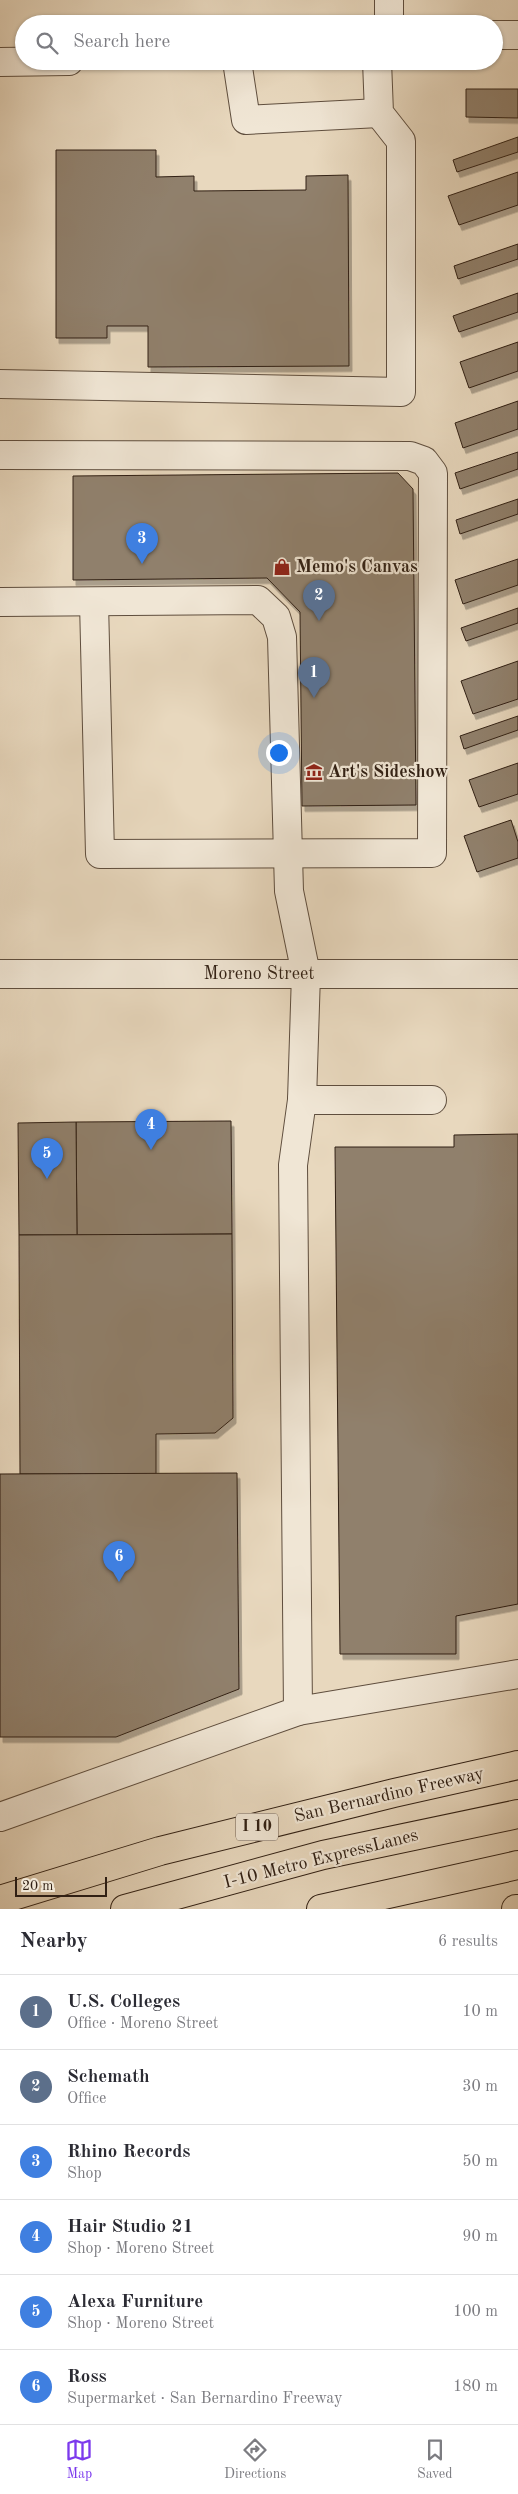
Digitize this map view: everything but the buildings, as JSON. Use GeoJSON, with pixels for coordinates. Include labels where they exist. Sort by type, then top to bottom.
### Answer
{"type":"FeatureCollection","features":[{"type":"Feature","properties":{"kind":"highway","name":"San Bernardino Freeway"},"geometry":{"type":"LineString","coordinates":[[0,1900],[160,1851],[394,1793],[518,1765]]}},
{"type":"Feature","properties":{"kind":"highway","name":"I-10 Metro ExpressLanes"},"geometry":{"type":"LineString","coordinates":[[125,1909],[324,1855],[518,1814]]}},
{"type":"Feature","properties":{"kind":"highway"},"geometry":{"type":"LineString","coordinates":[[321,1909],[518,1865]]}},
{"type":"Feature","properties":{"kind":"street"},"geometry":{"type":"LineString","coordinates":[[389,15],[390,0]]}},
{"type":"Feature","properties":{"kind":"street"},"geometry":{"type":"LineString","coordinates":[[503,35],[518,35]]}},
{"type":"Feature","properties":{"kind":"street"},"geometry":{"type":"LineString","coordinates":[[0,62],[15,62]]}},
{"type":"Feature","properties":{"kind":"street"},"geometry":{"type":"LineString","coordinates":[[238,70],[246,120],[379,113]]}},
{"type":"Feature","properties":{"kind":"street"},"geometry":{"type":"LineString","coordinates":[[0,384],[400,392],[401,141],[379,113],[377,70]]}},
{"type":"Feature","properties":{"kind":"street"},"geometry":{"type":"LineString","coordinates":[[0,455],[410,456],[424,461],[433,473],[432,853],[100,854],[94,602]]}},
{"type":"Feature","properties":{"kind":"street"},"geometry":{"type":"LineString","coordinates":[[0,602],[258,600],[276,617],[282,637],[289,891],[306,974],[302,1100],[294,1165],[298,1711]]}},
{"type":"Feature","properties":{"kind":"street","name":"Moreno Street"},"geometry":{"type":"LineString","coordinates":[[0,974],[518,974]]}},
{"type":"Feature","properties":{"kind":"street"},"geometry":{"type":"LineString","coordinates":[[302,1100],[432,1100]]}},
{"type":"Feature","properties":{"kind":"street"},"geometry":{"type":"LineString","coordinates":[[0,1817],[298,1711],[518,1674]]}},
{"type":"Feature","properties":{"kind":"place","name":"Rhino Records"},"geometry":{"type":"Point","coordinates":[142,564]}},
{"type":"Feature","properties":{"kind":"place","name":"Memo's Canvas"},"geometry":{"type":"Point","coordinates":[282,567]}},
{"type":"Feature","properties":{"kind":"place","name":"Schemath"},"geometry":{"type":"Point","coordinates":[319,621]}},
{"type":"Feature","properties":{"kind":"place","name":"U.S. Colleges"},"geometry":{"type":"Point","coordinates":[314,698]}},
{"type":"Feature","properties":{"kind":"place","name":"Art's Sideshow"},"geometry":{"type":"Point","coordinates":[314,772]}},
{"type":"Feature","properties":{"kind":"place","name":"Hair Studio 21"},"geometry":{"type":"Point","coordinates":[151,1150]}},
{"type":"Feature","properties":{"kind":"place","name":"Alexa Furniture"},"geometry":{"type":"Point","coordinates":[47,1179]}},
{"type":"Feature","properties":{"kind":"place","name":"Ross"},"geometry":{"type":"Point","coordinates":[119,1582]}}]}
